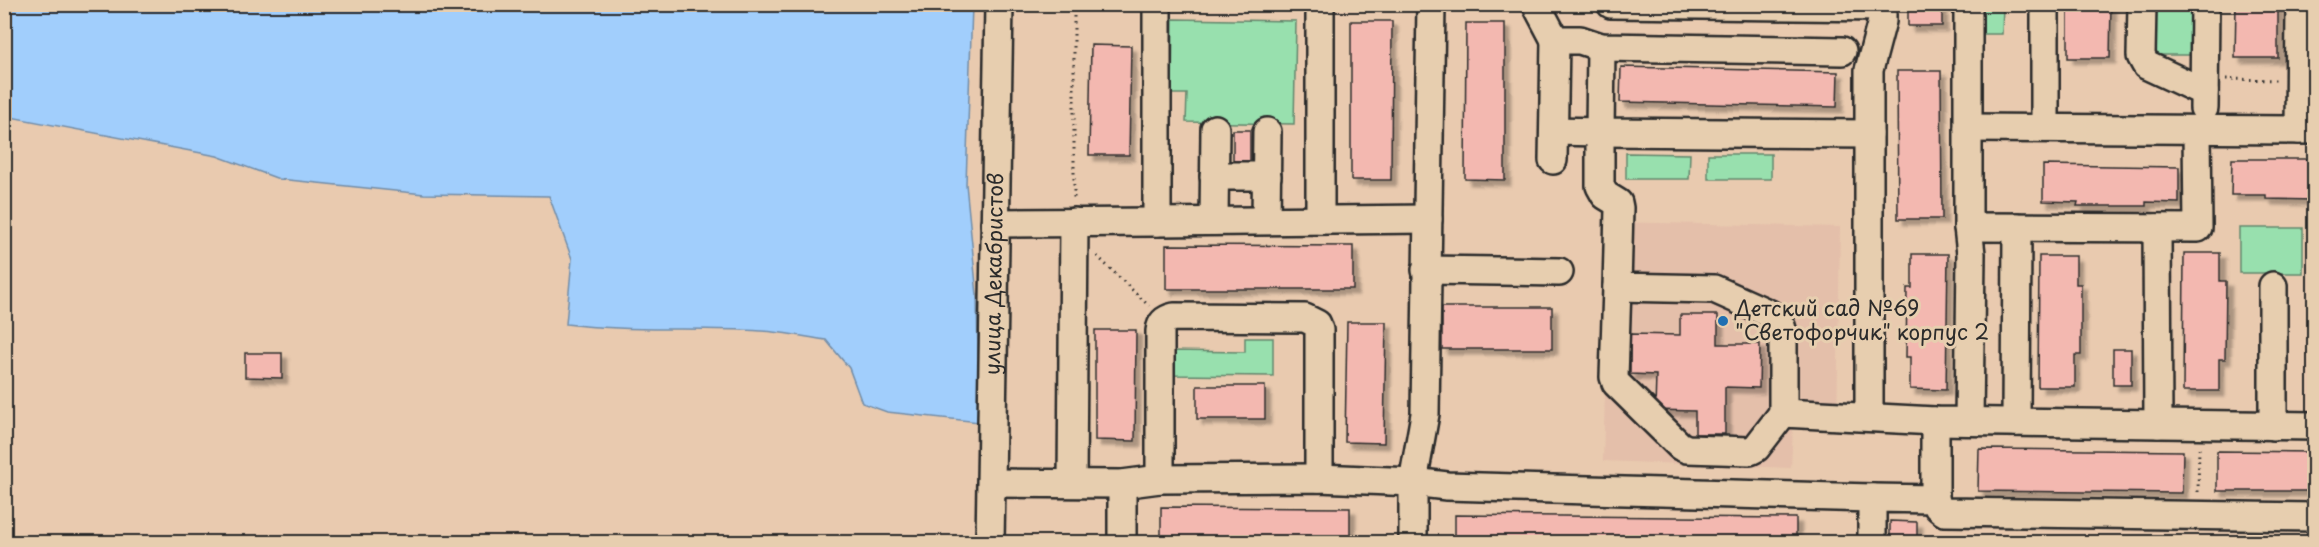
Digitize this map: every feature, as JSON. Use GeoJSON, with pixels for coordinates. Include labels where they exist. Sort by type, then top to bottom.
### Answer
{"type":"FeatureCollection","features":[{"type":"Feature","properties":{"kind":"street","name":"улица Декабристов"},"geometry":{"type":"LineString","coordinates":[[990,543],[999,4]]}},
{"type":"Feature","properties":{"kind":"street"},"geometry":{"type":"LineString","coordinates":[[1157,4],[1157,222]]}},
{"type":"Feature","properties":{"kind":"street"},"geometry":{"type":"LineString","coordinates":[[1320,4],[1320,220]]}},
{"type":"Feature","properties":{"kind":"street"},"geometry":{"type":"LineString","coordinates":[[1413,543],[1413,482],[1425,414],[1431,4]]}},
{"type":"Feature","properties":{"kind":"street"},"geometry":{"type":"LineString","coordinates":[[1536,4],[1555,40],[1553,160]]}},
{"type":"Feature","properties":{"kind":"street"},"geometry":{"type":"LineString","coordinates":[[1611,4],[1882,6],[1882,21],[1869,70],[1869,416]]}},
{"type":"Feature","properties":{"kind":"street"},"geometry":{"type":"LineString","coordinates":[[1968,4],[1968,227],[1971,254],[1969,421]]}},
{"type":"Feature","properties":{"kind":"street"},"geometry":{"type":"LineString","coordinates":[[2045,4],[2045,128]]}},
{"type":"Feature","properties":{"kind":"street"},"geometry":{"type":"LineString","coordinates":[[2142,4],[2141,56],[2146,65],[2204,86]]}},
{"type":"Feature","properties":{"kind":"street"},"geometry":{"type":"LineString","coordinates":[[1968,227],[2198,228],[2205,4]]}},
{"type":"Feature","properties":{"kind":"street"},"geometry":{"type":"LineString","coordinates":[[1968,128],[2307,130],[2300,80],[2300,4]]}},
{"type":"Feature","properties":{"kind":"street"},"geometry":{"type":"LineString","coordinates":[[1555,40],[1580,40],[1601,47],[1842,51]]}},
{"type":"Feature","properties":{"kind":"street"},"geometry":{"type":"LineString","coordinates":[[1601,47],[1600,186],[1605,195],[1618,203],[1619,208],[1614,377],[1616,383],[1680,446],[1687,449],[1750,451],[1756,448],[1783,413],[1783,333],[1781,326],[1770,315],[1713,289],[1617,287]]}},
{"type":"Feature","properties":{"kind":"street"},"geometry":{"type":"LineString","coordinates":[[1214,221],[1215,129]]}},
{"type":"Feature","properties":{"kind":"street"},"geometry":{"type":"LineString","coordinates":[[1554,131],[1869,134]]}},
{"type":"Feature","properties":{"kind":"street"},"geometry":{"type":"LineString","coordinates":[[1266,220],[1267,132]]}},
{"type":"Feature","properties":{"kind":"street"},"geometry":{"type":"LineString","coordinates":[[1214,176],[1267,176]]}},
{"type":"Feature","properties":{"kind":"street"},"geometry":{"type":"LineString","coordinates":[[995,223],[1428,219]]}},
{"type":"Feature","properties":{"kind":"street"},"geometry":{"type":"LineString","coordinates":[[1072,483],[1074,222]]}},
{"type":"Feature","properties":{"kind":"street"},"geometry":{"type":"LineString","coordinates":[[2016,422],[2017,227]]}},
{"type":"Feature","properties":{"kind":"street"},"geometry":{"type":"LineString","coordinates":[[2157,228],[2158,424]]}},
{"type":"Feature","properties":{"kind":"street"},"geometry":{"type":"LineString","coordinates":[[1426,270],[1559,272]]}},
{"type":"Feature","properties":{"kind":"street"},"geometry":{"type":"LineString","coordinates":[[2273,286],[2273,426]]}},
{"type":"Feature","properties":{"kind":"street"},"geometry":{"type":"LineString","coordinates":[[1160,479],[1160,332],[1161,324],[1167,318],[1174,317],[1305,318],[1317,324],[1319,330],[1319,478]]}},
{"type":"Feature","properties":{"kind":"street"},"geometry":{"type":"LineString","coordinates":[[1783,413],[1935,421],[2314,426]]}},
{"type":"Feature","properties":{"kind":"street"},"geometry":{"type":"LineString","coordinates":[[1935,421],[1935,499],[1938,507],[1944,512],[2314,517]]}},
{"type":"Feature","properties":{"kind":"street"},"geometry":{"type":"LineString","coordinates":[[992,483],[1122,484],[1160,479],[1319,478],[1413,482],[1447,486],[1935,499]]}},
{"type":"Feature","properties":{"kind":"street"},"geometry":{"type":"LineString","coordinates":[[1122,484],[1122,543]]}},
{"type":"Feature","properties":{"kind":"street"},"geometry":{"type":"LineString","coordinates":[[1872,498],[1872,543]]}},
{"type":"Feature","properties":{"kind":"path"},"geometry":{"type":"LineString","coordinates":[[1074,4],[1074,222]]}},
{"type":"Feature","properties":{"kind":"path"},"geometry":{"type":"LineString","coordinates":[[2204,86],[2300,80]]}},
{"type":"Feature","properties":{"kind":"path"},"geometry":{"type":"LineString","coordinates":[[2197,515],[2199,425]]}},
{"type":"Feature","properties":{"kind":"shaded area","name":"Детский сад №69 \"Светофорчик\" корпус 2"},"geometry":{"type":"Polygon","coordinates":[[[1610,222],[1840,227],[1837,428],[1793,428],[1791,468],[1603,461],[1610,222]]]}},
{"type":"Feature","properties":{"kind":"green space"},"geometry":{"type":"Polygon","coordinates":[[[1983,5],[2003,5],[2002,34],[1983,34],[1983,5]]]}},
{"type":"Feature","properties":{"kind":"green space"},"geometry":{"type":"Polygon","coordinates":[[[2152,5],[2197,5],[2197,55],[2152,55],[2152,5]]]}},
{"type":"Feature","properties":{"kind":"green space"},"geometry":{"type":"Polygon","coordinates":[[[1173,19],[1296,21],[1294,124],[1186,122],[1187,94],[1172,94],[1173,19]]]}},
{"type":"Feature","properties":{"kind":"green space"},"geometry":{"type":"Polygon","coordinates":[[[1626,153],[1690,154],[1689,179],[1626,179],[1626,153]]]}},
{"type":"Feature","properties":{"kind":"green space"},"geometry":{"type":"Polygon","coordinates":[[[1708,154],[1771,154],[1771,179],[1708,179],[1708,154]]]}},
{"type":"Feature","properties":{"kind":"green space"},"geometry":{"type":"Polygon","coordinates":[[[2239,228],[2303,228],[2303,273],[2239,273],[2239,228]]]}},
{"type":"Feature","properties":{"kind":"green space"},"geometry":{"type":"Polygon","coordinates":[[[1245,338],[1273,338],[1273,376],[1168,375],[1168,351],[1245,352],[1245,338]]]}},
{"type":"Feature","properties":{"kind":"water"},"geometry":{"type":"Polygon","coordinates":[[[5,5],[972,5],[966,184],[977,295],[979,422],[887,412],[862,403],[849,368],[826,340],[761,331],[615,328],[566,324],[572,259],[549,196],[424,194],[279,179],[217,156],[5,116],[5,5]]]}},
{"type":"Feature","properties":{"kind":"building"},"geometry":{"type":"Polygon","coordinates":[[[1908,4],[1942,4],[1942,26],[1908,26],[1908,4]]]}},
{"type":"Feature","properties":{"kind":"building"},"geometry":{"type":"Polygon","coordinates":[[[2068,4],[2111,4],[2110,58],[2068,58],[2068,4]]]}},
{"type":"Feature","properties":{"kind":"building"},"geometry":{"type":"Polygon","coordinates":[[[2236,4],[2278,4],[2278,58],[2235,58],[2236,4]]]}},
{"type":"Feature","properties":{"kind":"building"},"geometry":{"type":"Polygon","coordinates":[[[1351,21],[1392,21],[1391,180],[1351,180],[1351,21]]]}},
{"type":"Feature","properties":{"kind":"building"},"geometry":{"type":"Polygon","coordinates":[[[1466,23],[1505,23],[1505,180],[1465,179],[1466,23]]]}},
{"type":"Feature","properties":{"kind":"building"},"geometry":{"type":"Polygon","coordinates":[[[1091,45],[1131,46],[1129,155],[1089,155],[1091,45]]]}},
{"type":"Feature","properties":{"kind":"building"},"geometry":{"type":"Polygon","coordinates":[[[1621,67],[1838,72],[1837,107],[1620,102],[1621,67]]]}},
{"type":"Feature","properties":{"kind":"building"},"geometry":{"type":"Polygon","coordinates":[[[1897,71],[1941,71],[1942,219],[1898,219],[1897,71]]]}},
{"type":"Feature","properties":{"kind":"building"},"geometry":{"type":"Polygon","coordinates":[[[1233,130],[1250,130],[1250,163],[1233,163],[1233,130]]]}},
{"type":"Feature","properties":{"kind":"building"},"geometry":{"type":"Polygon","coordinates":[[[2232,159],[2314,159],[2314,200],[2266,199],[2266,195],[2231,195],[2232,159]]]}},
{"type":"Feature","properties":{"kind":"building"},"geometry":{"type":"Polygon","coordinates":[[[2043,165],[2179,167],[2179,203],[2146,202],[2146,206],[2077,206],[2078,202],[2043,201],[2043,165]]]}},
{"type":"Feature","properties":{"kind":"building"},"geometry":{"type":"Polygon","coordinates":[[[1166,245],[1353,246],[1353,289],[1166,289],[1166,245]]]}},
{"type":"Feature","properties":{"kind":"building"},"geometry":{"type":"Polygon","coordinates":[[[2184,253],[2220,253],[2220,281],[2226,281],[2225,359],[2219,359],[2219,391],[2183,391],[2184,253]]]}},
{"type":"Feature","properties":{"kind":"building"},"geometry":{"type":"Polygon","coordinates":[[[1912,254],[1948,254],[1946,390],[1910,389],[1910,357],[1906,357],[1907,288],[1912,288],[1912,254]]]}},
{"type":"Feature","properties":{"kind":"building"},"geometry":{"type":"Polygon","coordinates":[[[2039,256],[2076,256],[2076,284],[2081,284],[2081,355],[2075,355],[2075,387],[2038,387],[2039,256]]]}},
{"type":"Feature","properties":{"kind":"building"},"geometry":{"type":"Polygon","coordinates":[[[1442,307],[1552,307],[1552,349],[1442,349],[1442,307]]]}},
{"type":"Feature","properties":{"kind":"building"},"geometry":{"type":"Polygon","coordinates":[[[1680,315],[1718,315],[1718,344],[1760,344],[1759,388],[1725,387],[1725,434],[1695,434],[1695,411],[1655,410],[1656,375],[1630,374],[1630,334],[1680,335],[1680,315]]]}},
{"type":"Feature","properties":{"kind":"building"},"geometry":{"type":"Polygon","coordinates":[[[1347,322],[1386,322],[1384,443],[1345,442],[1347,322]]]}},
{"type":"Feature","properties":{"kind":"building"},"geometry":{"type":"Polygon","coordinates":[[[1095,330],[1136,330],[1135,441],[1095,440],[1095,330]]]}},
{"type":"Feature","properties":{"kind":"building"},"geometry":{"type":"Polygon","coordinates":[[[2113,349],[2131,349],[2131,385],[2113,385],[2113,349]]]}},
{"type":"Feature","properties":{"kind":"building"},"geometry":{"type":"Polygon","coordinates":[[[245,353],[282,353],[282,378],[245,377],[245,353]]]}},
{"type":"Feature","properties":{"kind":"building"},"geometry":{"type":"Polygon","coordinates":[[[1197,386],[1265,386],[1265,419],[1197,419],[1197,386]]]}},
{"type":"Feature","properties":{"kind":"building"},"geometry":{"type":"Polygon","coordinates":[[[1979,449],[2183,451],[2182,493],[1978,491],[1979,449]]]}},
{"type":"Feature","properties":{"kind":"building"},"geometry":{"type":"Polygon","coordinates":[[[2217,451],[2314,452],[2314,491],[2217,491],[2217,451]]]}},
{"type":"Feature","properties":{"kind":"building"},"geometry":{"type":"Polygon","coordinates":[[[1161,507],[1350,508],[1350,542],[1161,542],[1161,507]]]}},
{"type":"Feature","properties":{"kind":"building"},"geometry":{"type":"Polygon","coordinates":[[[1455,515],[1796,518],[1796,542],[1455,542],[1455,515]]]}},
{"type":"Feature","properties":{"kind":"building"},"geometry":{"type":"Polygon","coordinates":[[[1890,521],[1917,522],[1917,542],[1890,542],[1890,521]]]}},
{"type":"Feature","properties":{"kind":"place","name":"Детский сад №69 \"Светофорчик\" корпус 2"},"geometry":{"type":"Point","coordinates":[1723,321]}}]}
